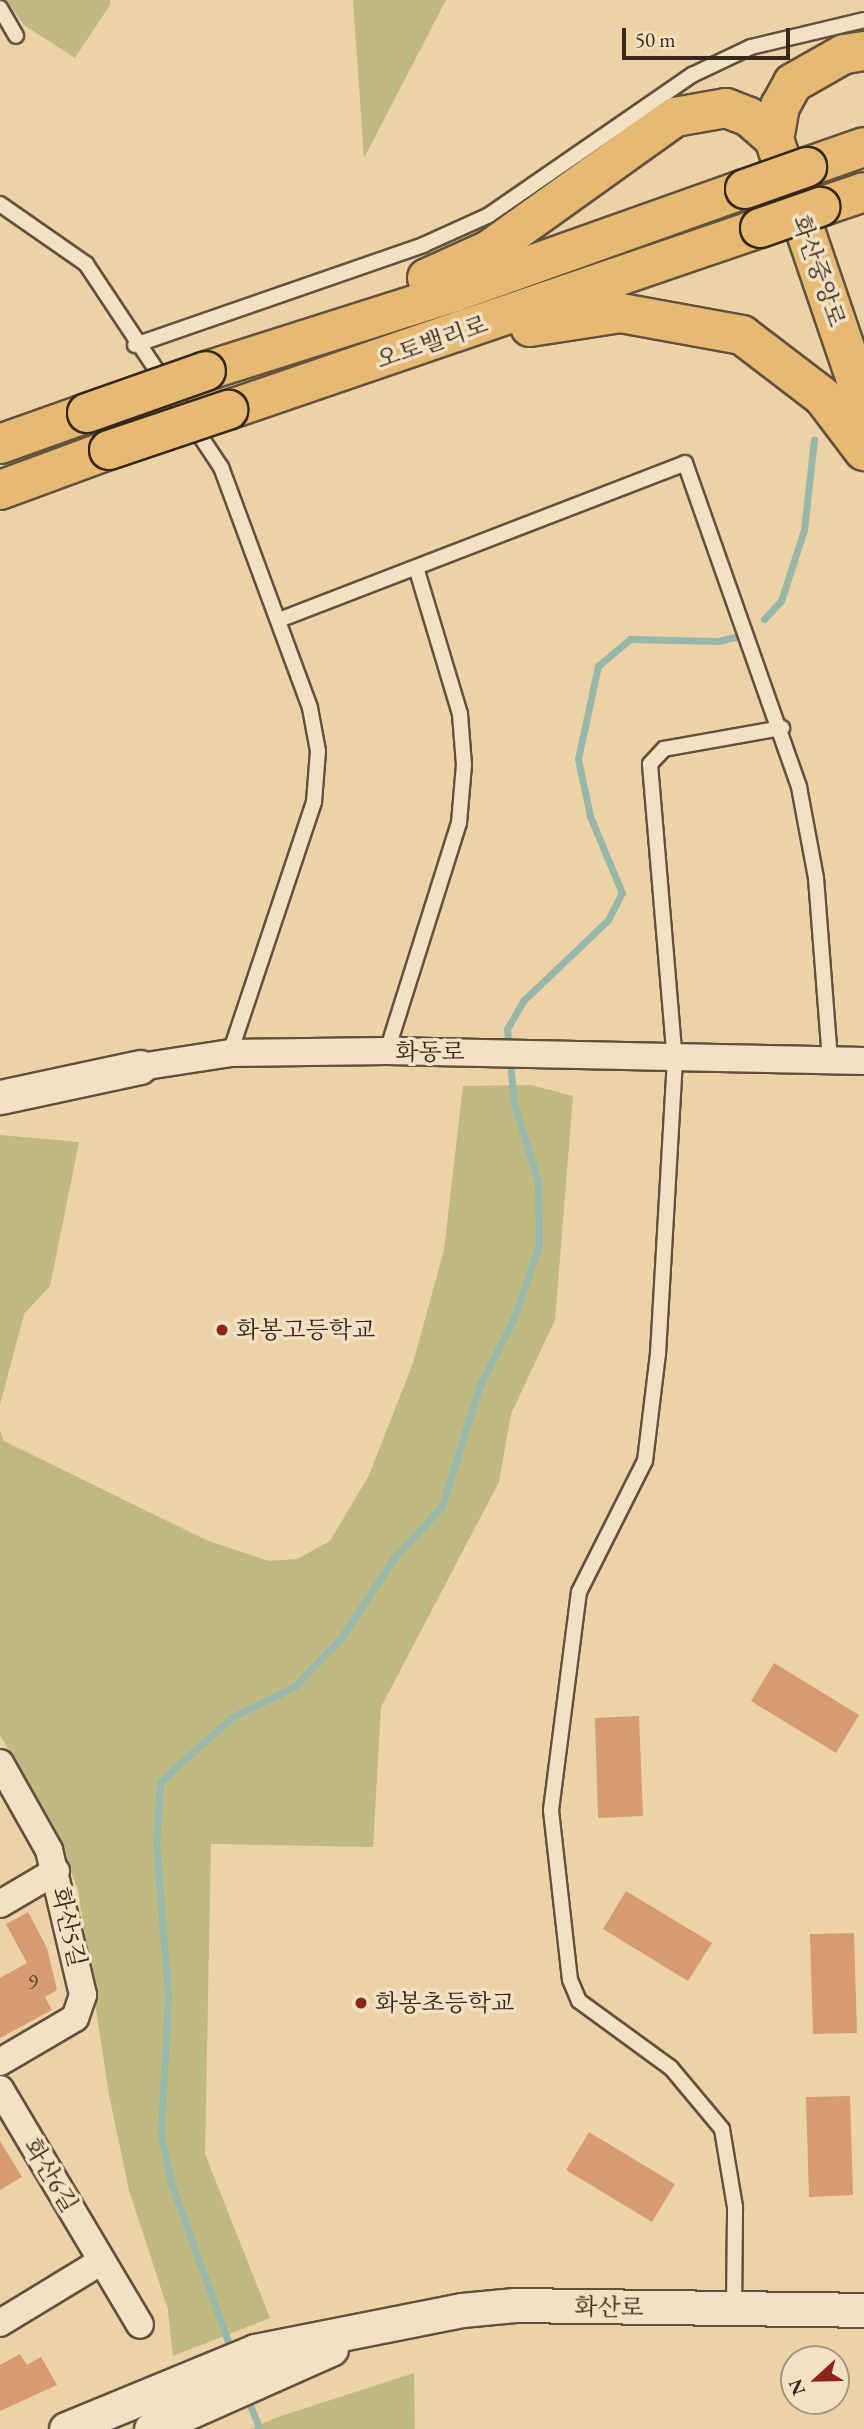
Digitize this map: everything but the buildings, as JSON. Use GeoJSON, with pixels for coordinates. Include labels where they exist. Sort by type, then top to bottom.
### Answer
{"type":"FeatureCollection","features":[{"type":"Feature","properties":{"kind":"highway"},"geometry":{"type":"LineString","coordinates":[[774,139],[780,106],[793,83],[844,54],[864,51]]}},
{"type":"Feature","properties":{"kind":"highway"},"geometry":{"type":"LineString","coordinates":[[285,343],[489,250],[675,117],[726,108],[749,117],[774,139]]}},
{"type":"Feature","properties":{"kind":"highway","name":"화산중앙로"},"geometry":{"type":"LineString","coordinates":[[774,139],[864,403]]}},
{"type":"Feature","properties":{"kind":"highway","name":"오토밸리로"},"geometry":{"type":"LineString","coordinates":[[0,444],[285,343],[455,292],[864,147]]}},
{"type":"Feature","properties":{"kind":"highway","name":"오토밸리로"},"geometry":{"type":"LineString","coordinates":[[0,490],[864,192]]}},
{"type":"Feature","properties":{"kind":"highway"},"geometry":{"type":"LineString","coordinates":[[404,351],[621,313],[698,322],[742,335],[782,359],[823,397],[864,451]]}},
{"type":"Feature","properties":{"kind":"street","name":"화동로"},"geometry":{"type":"LineString","coordinates":[[0,1097],[140,1067],[230,1053],[524,1052],[675,1062],[864,1062]]}},
{"type":"Feature","properties":{"kind":"street","name":"화산5길"},"geometry":{"type":"LineString","coordinates":[[0,1763],[56,1871],[81,1978],[80,2007],[75,2018],[0,2062]]}},
{"type":"Feature","properties":{"kind":"street"},"geometry":{"type":"LineString","coordinates":[[0,1904],[56,1871]]}},
{"type":"Feature","properties":{"kind":"street","name":"화산6길"},"geometry":{"type":"LineString","coordinates":[[0,2089],[139,2325]]}},
{"type":"Feature","properties":{"kind":"street"},"geometry":{"type":"LineString","coordinates":[[0,2323],[102,2262]]}},
{"type":"Feature","properties":{"kind":"street","name":"화산로"},"geometry":{"type":"LineString","coordinates":[[151,2429],[216,2384],[255,2351],[358,2334],[461,2310],[515,2305],[864,2310]]}},
{"type":"Feature","properties":{"kind":"street","name":"화산로"},"geometry":{"type":"LineString","coordinates":[[66,2429],[216,2384],[268,2382],[358,2334]]}},
{"type":"Feature","properties":{"kind":"lane"},"geometry":{"type":"LineString","coordinates":[[0,8],[16,36]]}},
{"type":"Feature","properties":{"kind":"lane"},"geometry":{"type":"LineString","coordinates":[[135,345],[434,240],[489,215],[692,75],[751,47],[864,20]]}},
{"type":"Feature","properties":{"kind":"lane"},"geometry":{"type":"LineString","coordinates":[[0,204],[86,264],[119,307],[135,345],[221,467],[279,620],[312,719],[318,751],[314,802],[230,1053]]}},
{"type":"Feature","properties":{"kind":"lane"},"geometry":{"type":"LineString","coordinates":[[279,620],[417,570],[685,463],[782,728],[816,878],[830,1061]]}},
{"type":"Feature","properties":{"kind":"lane"},"geometry":{"type":"LineString","coordinates":[[387,1051],[459,823],[464,765],[460,714],[417,570]]}},
{"type":"Feature","properties":{"kind":"lane"},"geometry":{"type":"LineString","coordinates":[[734,2309],[735,2207],[722,2129],[671,2068],[579,2001],[566,1954],[551,1810],[579,1592],[645,1461],[675,1062],[650,764],[664,749],[782,728]]}},
{"type":"Feature","properties":{"kind":"shaded area"},"geometry":{"type":"Polygon","coordinates":[[[6,0],[110,0],[110,5],[75,58],[24,25],[6,0]]]}},
{"type":"Feature","properties":{"kind":"shaded area"},"geometry":{"type":"Polygon","coordinates":[[[353,0],[446,0],[364,158],[353,0]]]}},
{"type":"Feature","properties":{"kind":"shaded area"},"geometry":{"type":"Polygon","coordinates":[[[531,1085],[573,1096],[555,1320],[511,1414],[499,1482],[381,1707],[373,1847],[211,1844],[205,2154],[270,2318],[173,2356],[168,2310],[129,2190],[109,2095],[78,1890],[55,1828],[0,1735],[0,1430],[4,1441],[206,1540],[269,1561],[297,1559],[330,1541],[369,1475],[413,1363],[444,1250],[463,1086],[531,1085]]]}},
{"type":"Feature","properties":{"kind":"shaded area"},"geometry":{"type":"Polygon","coordinates":[[[0,1135],[79,1142],[50,1286],[24,1314],[0,1405],[0,1135]]]}},
{"type":"Feature","properties":{"kind":"shaded area"},"geometry":{"type":"Polygon","coordinates":[[[414,2373],[415,2429],[250,2429],[275,2418],[414,2373]]]}},
{"type":"Feature","properties":{"kind":"waterway"},"geometry":{"type":"LineString","coordinates":[[764,619],[781,601],[804,530],[814,440]]}},
{"type":"Feature","properties":{"kind":"waterway"},"geometry":{"type":"LineString","coordinates":[[231,2350],[171,2182],[161,2134],[168,1995],[156,1844],[160,1782],[232,1717],[294,1687],[341,1638],[394,1558],[442,1506],[479,1387],[514,1318],[539,1244],[538,1181],[514,1104],[507,1029],[524,1000],[608,920],[622,893],[590,816],[578,759],[598,666],[630,639],[718,641],[744,635]]}},
{"type":"Feature","properties":{"kind":"waterway"},"geometry":{"type":"LineString","coordinates":[[246,2395],[260,2429]]}},
{"type":"Feature","properties":{"kind":"place","name":"화봉고등학교"},"geometry":{"type":"Point","coordinates":[222,1330]}},
{"type":"Feature","properties":{"kind":"place","name":"화봉초등학교"},"geometry":{"type":"Point","coordinates":[361,2003]}}]}
